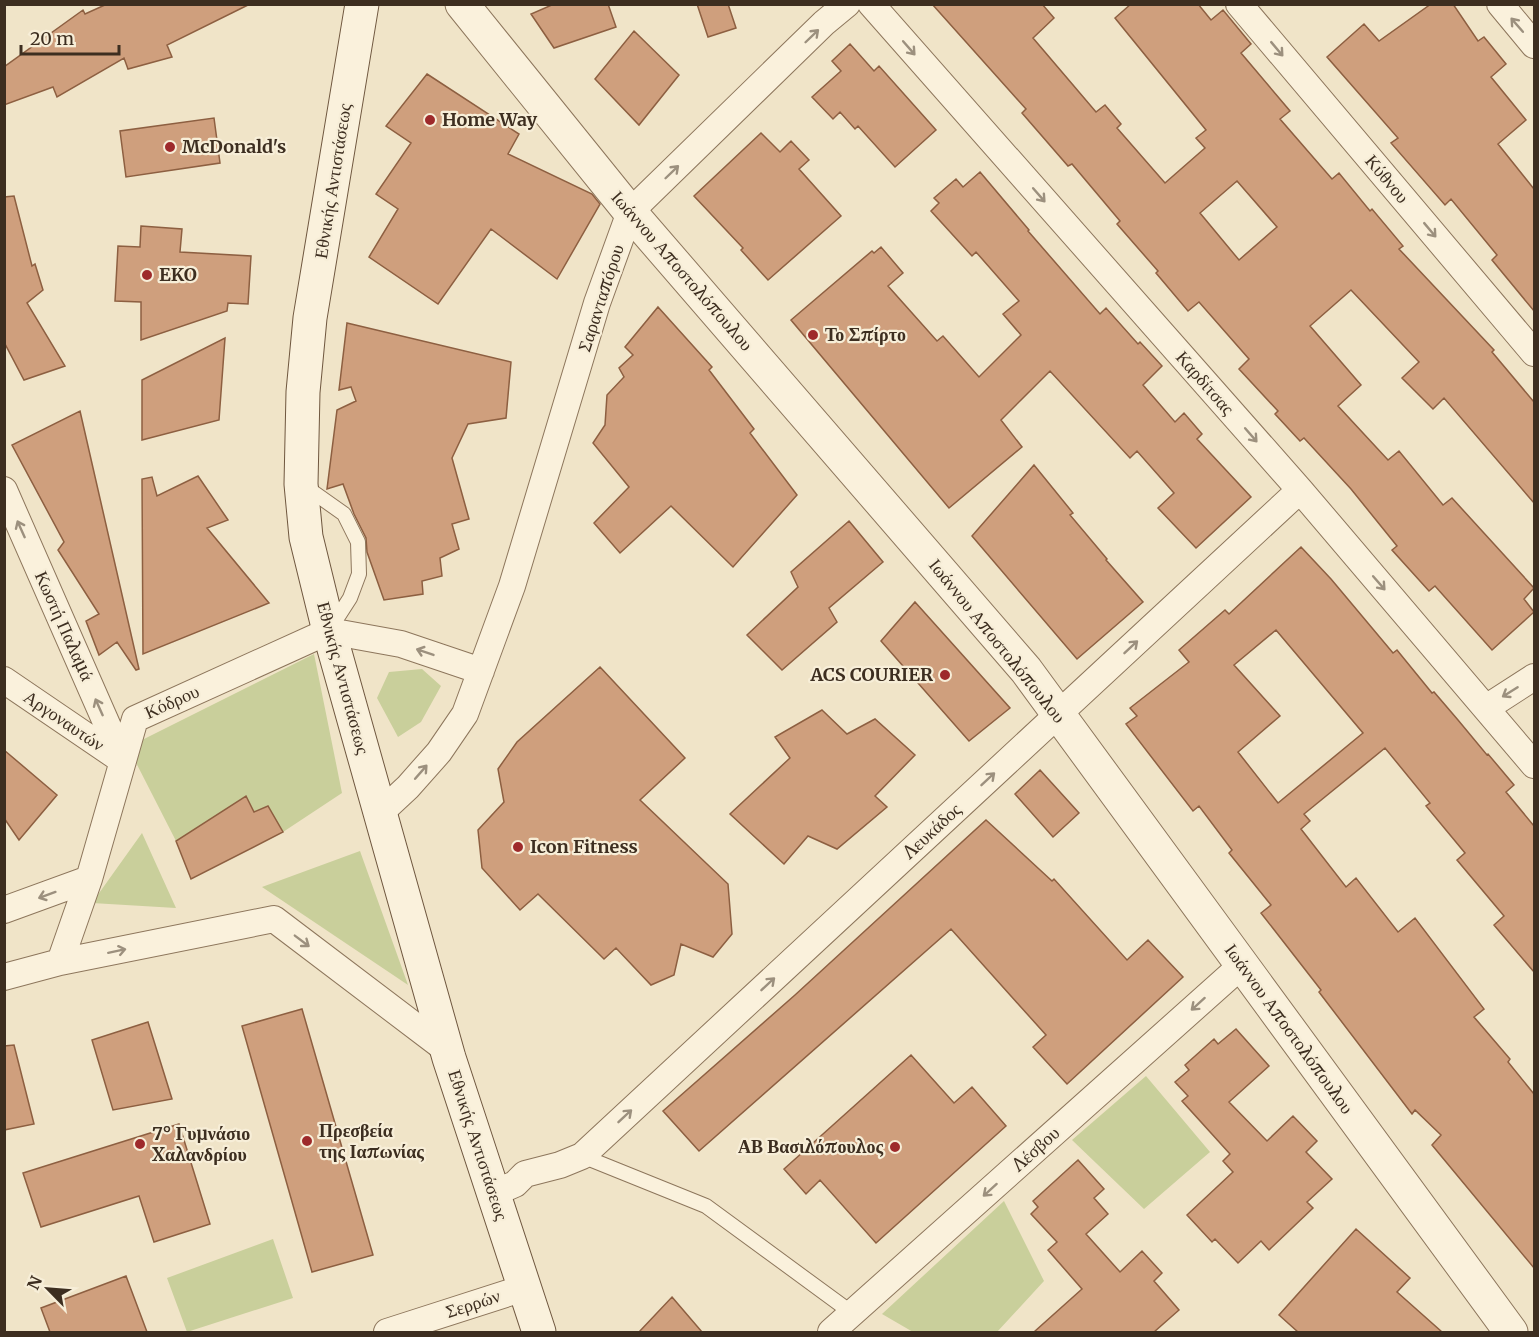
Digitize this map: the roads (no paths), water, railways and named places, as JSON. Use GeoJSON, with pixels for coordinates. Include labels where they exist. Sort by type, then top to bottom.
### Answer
{"type":"FeatureCollection","features":[{"type":"Feature","properties":{"kind":"street","name":"Εθνικής Αντιστάσεως"},"geometry":{"type":"LineString","coordinates":[[362,4],[310,318],[303,392],[301,484],[306,537],[329,631],[448,1051],[504,1189],[524,1288],[539,1332]]}},
{"type":"Feature","properties":{"kind":"street","name":"Σαρανταπόρου"},"geometry":{"type":"LineString","coordinates":[[380,814],[439,752],[465,714],[512,586],[597,303],[630,212],[824,23],[847,4]]}},
{"type":"Feature","properties":{"kind":"street","name":"Καρδίτσας"},"geometry":{"type":"LineString","coordinates":[[871,4],[1300,490],[1534,765]]}},
{"type":"Feature","properties":{"kind":"street","name":"Κύθνου"},"geometry":{"type":"LineString","coordinates":[[1239,4],[1534,353]]}},
{"type":"Feature","properties":{"kind":"street"},"geometry":{"type":"LineString","coordinates":[[1500,4],[1534,45]]}},
{"type":"Feature","properties":{"kind":"street","name":"Ιωάννου Αποστολόπουλου"},"geometry":{"type":"LineString","coordinates":[[461,6],[630,212],[1018,661],[1511,1332]]}},
{"type":"Feature","properties":{"kind":"street","name":"Κωστή Παλαμά"},"geometry":{"type":"LineString","coordinates":[[4,490],[123,761]]}},
{"type":"Feature","properties":{"kind":"street","name":"Λευκάδος"},"geometry":{"type":"LineString","coordinates":[[571,1161],[1300,490]]}},
{"type":"Feature","properties":{"kind":"street"},"geometry":{"type":"LineString","coordinates":[[329,631],[401,644],[481,671]]}},
{"type":"Feature","properties":{"kind":"street","name":"Κόδρου"},"geometry":{"type":"LineString","coordinates":[[60,963],[89,879],[135,719],[329,631]]}},
{"type":"Feature","properties":{"kind":"street"},"geometry":{"type":"LineString","coordinates":[[1485,708],[1534,677]]}},
{"type":"Feature","properties":{"kind":"street","name":"Αργοναυτών"},"geometry":{"type":"LineString","coordinates":[[4,680],[123,761]]}},
{"type":"Feature","properties":{"kind":"street"},"geometry":{"type":"LineString","coordinates":[[4,910],[89,879]]}},
{"type":"Feature","properties":{"kind":"street"},"geometry":{"type":"LineString","coordinates":[[4,977],[60,963],[274,919],[448,1051]]}},
{"type":"Feature","properties":{"kind":"street","name":"Λέσβου"},"geometry":{"type":"LineString","coordinates":[[831,1332],[1242,965]]}},
{"type":"Feature","properties":{"kind":"street"},"geometry":{"type":"LineString","coordinates":[[504,1189],[525,1174],[571,1161]]}},
{"type":"Feature","properties":{"kind":"street","name":"Σερρών"},"geometry":{"type":"LineString","coordinates":[[387,1332],[524,1288]]}},
{"type":"Feature","properties":{"kind":"lane"},"geometry":{"type":"LineString","coordinates":[[301,484],[344,514],[358,542],[359,574],[350,598],[329,631]]}},
{"type":"Feature","properties":{"kind":"lane"},"geometry":{"type":"LineString","coordinates":[[571,1161],[706,1206],[852,1314]]}},
{"type":"Feature","properties":{"kind":"place","name":"Home Way"},"geometry":{"type":"Point","coordinates":[430,120]}},
{"type":"Feature","properties":{"kind":"place","name":"McDonald's"},"geometry":{"type":"Point","coordinates":[170,147]}},
{"type":"Feature","properties":{"kind":"place","name":"EKO"},"geometry":{"type":"Point","coordinates":[147,275]}},
{"type":"Feature","properties":{"kind":"place","name":"Το Σπίρτο"},"geometry":{"type":"Point","coordinates":[813,335]}},
{"type":"Feature","properties":{"kind":"place","name":"ACS COURIER"},"geometry":{"type":"Point","coordinates":[945,675]}},
{"type":"Feature","properties":{"kind":"place","name":"Icon Fitness"},"geometry":{"type":"Point","coordinates":[518,847]}},
{"type":"Feature","properties":{"kind":"place","name":"Πρεσβεία της Ιαπωνίας"},"geometry":{"type":"Point","coordinates":[307,1141]}},
{"type":"Feature","properties":{"kind":"place","name":"7° Γυμνάσιο Χαλανδρίου"},"geometry":{"type":"Point","coordinates":[140,1144]}},
{"type":"Feature","properties":{"kind":"place","name":"ΑΒ Βασιλόπουλος"},"geometry":{"type":"Point","coordinates":[895,1147]}}]}
